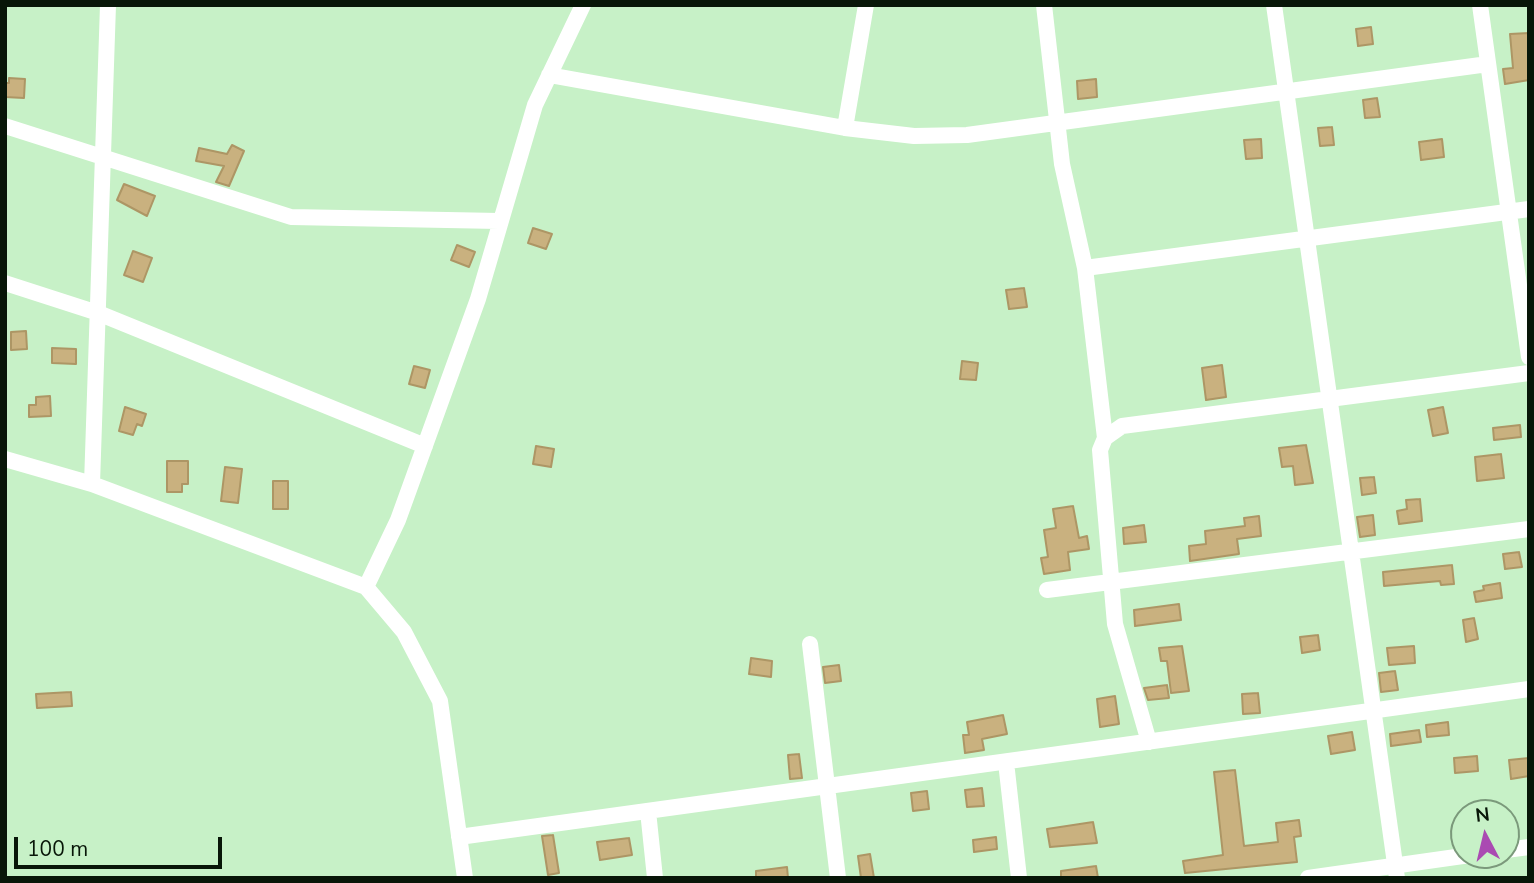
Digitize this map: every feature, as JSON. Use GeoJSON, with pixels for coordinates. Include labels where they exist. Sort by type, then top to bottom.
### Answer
{"type":"FeatureCollection","features":[{"type":"Feature","properties":{"kind":"street"},"geometry":{"type":"LineString","coordinates":[[92,484],[108,5]]}},
{"type":"Feature","properties":{"kind":"street"},"geometry":{"type":"LineString","coordinates":[[366,587],[398,520],[478,299],[535,104],[583,5]]}},
{"type":"Feature","properties":{"kind":"street"},"geometry":{"type":"LineString","coordinates":[[845,128],[866,5]]}},
{"type":"Feature","properties":{"kind":"street"},"geometry":{"type":"LineString","coordinates":[[1044,5],[1062,164],[1085,268],[1105,438],[1100,450],[1114,581],[1115,624],[1149,742]]}},
{"type":"Feature","properties":{"kind":"street"},"geometry":{"type":"LineString","coordinates":[[1274,5],[1396,872]]}},
{"type":"Feature","properties":{"kind":"street"},"geometry":{"type":"LineString","coordinates":[[1480,5],[1529,357]]}},
{"type":"Feature","properties":{"kind":"street"},"geometry":{"type":"LineString","coordinates":[[549,75],[845,128],[914,136],[967,135],[1286,89],[1488,64]]}},
{"type":"Feature","properties":{"kind":"street"},"geometry":{"type":"LineString","coordinates":[[5,126],[291,217],[499,221]]}},
{"type":"Feature","properties":{"kind":"street"},"geometry":{"type":"LineString","coordinates":[[1085,268],[1529,209]]}},
{"type":"Feature","properties":{"kind":"street"},"geometry":{"type":"LineString","coordinates":[[5,283],[98,313],[425,446]]}},
{"type":"Feature","properties":{"kind":"street"},"geometry":{"type":"LineString","coordinates":[[1105,438],[1122,426],[1529,373]]}},
{"type":"Feature","properties":{"kind":"street"},"geometry":{"type":"LineString","coordinates":[[5,459],[92,484],[366,587],[404,632],[440,701],[465,878]]}},
{"type":"Feature","properties":{"kind":"street"},"geometry":{"type":"LineString","coordinates":[[1047,590],[1529,529]]}},
{"type":"Feature","properties":{"kind":"street"},"geometry":{"type":"LineString","coordinates":[[810,645],[838,878]]}},
{"type":"Feature","properties":{"kind":"street"},"geometry":{"type":"LineString","coordinates":[[459,837],[1529,689]]}},
{"type":"Feature","properties":{"kind":"street"},"geometry":{"type":"LineString","coordinates":[[1006,762],[1019,878]]}},
{"type":"Feature","properties":{"kind":"street"},"geometry":{"type":"LineString","coordinates":[[648,811],[656,878]]}},
{"type":"Feature","properties":{"kind":"street"},"geometry":{"type":"LineString","coordinates":[[1308,878],[1396,872],[1450,860]]}},
{"type":"Feature","properties":{"kind":"building"},"geometry":{"type":"Polygon","coordinates":[[[1371,27],[1373,44],[1358,46],[1356,29],[1371,27]]]}},
{"type":"Feature","properties":{"kind":"building"},"geometry":{"type":"Polygon","coordinates":[[[1529,33],[1529,80],[1505,84],[1503,69],[1513,68],[1510,34],[1529,33]]]}},
{"type":"Feature","properties":{"kind":"building"},"geometry":{"type":"Polygon","coordinates":[[[9,78],[25,79],[24,98],[5,97],[5,83],[9,83],[9,78]]]}},
{"type":"Feature","properties":{"kind":"building"},"geometry":{"type":"Polygon","coordinates":[[[1096,79],[1097,97],[1078,99],[1077,81],[1096,79]]]}},
{"type":"Feature","properties":{"kind":"building"},"geometry":{"type":"Polygon","coordinates":[[[1377,98],[1380,117],[1365,118],[1363,100],[1377,98]]]}},
{"type":"Feature","properties":{"kind":"building"},"geometry":{"type":"Polygon","coordinates":[[[1332,127],[1334,145],[1320,146],[1318,128],[1332,127]]]}},
{"type":"Feature","properties":{"kind":"building"},"geometry":{"type":"Polygon","coordinates":[[[1261,139],[1262,158],[1246,159],[1244,140],[1261,139]]]}},
{"type":"Feature","properties":{"kind":"building"},"geometry":{"type":"Polygon","coordinates":[[[1442,139],[1444,157],[1421,160],[1419,142],[1442,139]]]}},
{"type":"Feature","properties":{"kind":"building"},"geometry":{"type":"Polygon","coordinates":[[[232,145],[244,151],[229,186],[216,182],[224,166],[196,161],[199,148],[227,154],[232,145]]]}},
{"type":"Feature","properties":{"kind":"building"},"geometry":{"type":"Polygon","coordinates":[[[124,184],[155,196],[147,216],[117,200],[124,184]]]}},
{"type":"Feature","properties":{"kind":"building"},"geometry":{"type":"Polygon","coordinates":[[[533,228],[552,234],[546,249],[528,243],[533,228]]]}},
{"type":"Feature","properties":{"kind":"building"},"geometry":{"type":"Polygon","coordinates":[[[457,245],[475,252],[469,267],[451,260],[457,245]]]}},
{"type":"Feature","properties":{"kind":"building"},"geometry":{"type":"Polygon","coordinates":[[[133,251],[152,258],[143,282],[124,275],[133,251]]]}},
{"type":"Feature","properties":{"kind":"building"},"geometry":{"type":"Polygon","coordinates":[[[1024,288],[1027,307],[1009,309],[1006,290],[1024,288]]]}},
{"type":"Feature","properties":{"kind":"building"},"geometry":{"type":"Polygon","coordinates":[[[26,331],[27,349],[11,350],[11,332],[26,331]]]}},
{"type":"Feature","properties":{"kind":"building"},"geometry":{"type":"Polygon","coordinates":[[[52,348],[76,349],[76,364],[52,363],[52,348]]]}},
{"type":"Feature","properties":{"kind":"building"},"geometry":{"type":"Polygon","coordinates":[[[962,361],[978,363],[976,380],[960,379],[962,361]]]}},
{"type":"Feature","properties":{"kind":"building"},"geometry":{"type":"Polygon","coordinates":[[[1222,365],[1226,397],[1206,400],[1202,368],[1222,365]]]}},
{"type":"Feature","properties":{"kind":"building"},"geometry":{"type":"Polygon","coordinates":[[[414,366],[430,370],[425,388],[409,384],[414,366]]]}},
{"type":"Feature","properties":{"kind":"building"},"geometry":{"type":"Polygon","coordinates":[[[50,396],[51,416],[29,417],[29,405],[36,405],[36,397],[50,396]]]}},
{"type":"Feature","properties":{"kind":"building"},"geometry":{"type":"Polygon","coordinates":[[[125,407],[146,414],[142,426],[137,424],[133,435],[119,431],[125,407]]]}},
{"type":"Feature","properties":{"kind":"building"},"geometry":{"type":"Polygon","coordinates":[[[1443,407],[1448,433],[1433,436],[1428,410],[1443,407]]]}},
{"type":"Feature","properties":{"kind":"building"},"geometry":{"type":"Polygon","coordinates":[[[1520,425],[1521,437],[1494,440],[1493,428],[1520,425]]]}},
{"type":"Feature","properties":{"kind":"building"},"geometry":{"type":"Polygon","coordinates":[[[1306,445],[1313,483],[1295,485],[1293,466],[1282,467],[1279,448],[1306,445]]]}},
{"type":"Feature","properties":{"kind":"building"},"geometry":{"type":"Polygon","coordinates":[[[536,446],[554,449],[551,467],[533,464],[536,446]]]}},
{"type":"Feature","properties":{"kind":"building"},"geometry":{"type":"Polygon","coordinates":[[[1501,454],[1504,478],[1477,481],[1475,457],[1501,454]]]}},
{"type":"Feature","properties":{"kind":"building"},"geometry":{"type":"Polygon","coordinates":[[[167,461],[188,461],[188,484],[182,484],[182,492],[167,492],[167,461]]]}},
{"type":"Feature","properties":{"kind":"building"},"geometry":{"type":"Polygon","coordinates":[[[225,467],[242,469],[238,503],[221,501],[225,467]]]}},
{"type":"Feature","properties":{"kind":"building"},"geometry":{"type":"Polygon","coordinates":[[[1374,477],[1376,493],[1362,495],[1360,478],[1374,477]]]}},
{"type":"Feature","properties":{"kind":"building"},"geometry":{"type":"Polygon","coordinates":[[[273,481],[288,481],[288,509],[273,509],[273,481]]]}},
{"type":"Feature","properties":{"kind":"building"},"geometry":{"type":"Polygon","coordinates":[[[1420,499],[1422,521],[1399,524],[1397,511],[1407,509],[1406,500],[1420,499]]]}},
{"type":"Feature","properties":{"kind":"building"},"geometry":{"type":"Polygon","coordinates":[[[1073,506],[1079,538],[1087,536],[1089,549],[1068,552],[1070,570],[1044,574],[1041,558],[1048,557],[1044,530],[1056,528],[1053,509],[1073,506]]]}},
{"type":"Feature","properties":{"kind":"building"},"geometry":{"type":"Polygon","coordinates":[[[1373,515],[1375,535],[1360,537],[1357,517],[1373,515]]]}},
{"type":"Feature","properties":{"kind":"building"},"geometry":{"type":"Polygon","coordinates":[[[1259,516],[1261,536],[1237,539],[1239,554],[1190,561],[1189,546],[1206,544],[1205,531],[1245,526],[1244,518],[1259,516]]]}},
{"type":"Feature","properties":{"kind":"building"},"geometry":{"type":"Polygon","coordinates":[[[1144,525],[1146,542],[1124,544],[1123,528],[1144,525]]]}},
{"type":"Feature","properties":{"kind":"building"},"geometry":{"type":"Polygon","coordinates":[[[1519,552],[1522,567],[1505,569],[1503,554],[1519,552]]]}},
{"type":"Feature","properties":{"kind":"building"},"geometry":{"type":"Polygon","coordinates":[[[1452,565],[1454,584],[1441,585],[1440,581],[1384,586],[1383,572],[1452,565]]]}},
{"type":"Feature","properties":{"kind":"building"},"geometry":{"type":"Polygon","coordinates":[[[1500,583],[1502,598],[1476,602],[1474,592],[1484,590],[1483,586],[1500,583]]]}},
{"type":"Feature","properties":{"kind":"building"},"geometry":{"type":"Polygon","coordinates":[[[1179,604],[1181,620],[1135,626],[1134,610],[1179,604]]]}},
{"type":"Feature","properties":{"kind":"building"},"geometry":{"type":"Polygon","coordinates":[[[1474,618],[1478,639],[1466,642],[1463,620],[1474,618]]]}},
{"type":"Feature","properties":{"kind":"building"},"geometry":{"type":"Polygon","coordinates":[[[1318,635],[1320,650],[1302,653],[1300,637],[1318,635]]]}},
{"type":"Feature","properties":{"kind":"building"},"geometry":{"type":"Polygon","coordinates":[[[1182,646],[1189,691],[1171,693],[1167,661],[1161,661],[1159,648],[1182,646]]]}},
{"type":"Feature","properties":{"kind":"building"},"geometry":{"type":"Polygon","coordinates":[[[1414,646],[1415,663],[1389,665],[1387,648],[1414,646]]]}},
{"type":"Feature","properties":{"kind":"building"},"geometry":{"type":"Polygon","coordinates":[[[751,658],[772,661],[771,677],[749,674],[751,658]]]}},
{"type":"Feature","properties":{"kind":"building"},"geometry":{"type":"Polygon","coordinates":[[[839,665],[841,681],[825,683],[823,667],[839,665]]]}},
{"type":"Feature","properties":{"kind":"building"},"geometry":{"type":"Polygon","coordinates":[[[1395,671],[1398,690],[1381,692],[1379,673],[1395,671]]]}},
{"type":"Feature","properties":{"kind":"building"},"geometry":{"type":"Polygon","coordinates":[[[1167,685],[1169,698],[1148,700],[1144,688],[1167,685]]]}},
{"type":"Feature","properties":{"kind":"building"},"geometry":{"type":"Polygon","coordinates":[[[71,692],[72,706],[37,708],[36,694],[71,692]]]}},
{"type":"Feature","properties":{"kind":"building"},"geometry":{"type":"Polygon","coordinates":[[[1258,693],[1260,713],[1243,714],[1242,694],[1258,693]]]}},
{"type":"Feature","properties":{"kind":"building"},"geometry":{"type":"Polygon","coordinates":[[[1115,696],[1119,724],[1100,727],[1097,699],[1115,696]]]}},
{"type":"Feature","properties":{"kind":"building"},"geometry":{"type":"Polygon","coordinates":[[[1003,715],[1007,734],[982,739],[984,750],[965,753],[963,735],[969,735],[967,722],[1003,715]]]}},
{"type":"Feature","properties":{"kind":"building"},"geometry":{"type":"Polygon","coordinates":[[[1448,722],[1449,735],[1427,737],[1426,725],[1448,722]]]}},
{"type":"Feature","properties":{"kind":"building"},"geometry":{"type":"Polygon","coordinates":[[[1419,730],[1421,742],[1391,746],[1390,734],[1419,730]]]}},
{"type":"Feature","properties":{"kind":"building"},"geometry":{"type":"Polygon","coordinates":[[[1352,732],[1355,750],[1331,754],[1328,736],[1352,732]]]}},
{"type":"Feature","properties":{"kind":"building"},"geometry":{"type":"Polygon","coordinates":[[[799,754],[802,778],[790,779],[788,755],[799,754]]]}},
{"type":"Feature","properties":{"kind":"building"},"geometry":{"type":"Polygon","coordinates":[[[1477,756],[1478,771],[1455,773],[1454,758],[1477,756]]]}},
{"type":"Feature","properties":{"kind":"building"},"geometry":{"type":"Polygon","coordinates":[[[1529,758],[1529,776],[1511,779],[1509,760],[1529,758]]]}},
{"type":"Feature","properties":{"kind":"building"},"geometry":{"type":"Polygon","coordinates":[[[1235,770],[1244,846],[1278,842],[1276,823],[1299,820],[1301,836],[1294,837],[1297,862],[1185,873],[1183,861],[1223,855],[1214,772],[1235,770]]]}},
{"type":"Feature","properties":{"kind":"building"},"geometry":{"type":"Polygon","coordinates":[[[982,788],[984,806],[967,807],[965,790],[982,788]]]}},
{"type":"Feature","properties":{"kind":"building"},"geometry":{"type":"Polygon","coordinates":[[[927,791],[929,809],[913,811],[911,793],[927,791]]]}},
{"type":"Feature","properties":{"kind":"building"},"geometry":{"type":"Polygon","coordinates":[[[1093,822],[1097,843],[1050,847],[1047,829],[1093,822]]]}},
{"type":"Feature","properties":{"kind":"building"},"geometry":{"type":"Polygon","coordinates":[[[553,835],[559,873],[548,875],[542,836],[553,835]]]}},
{"type":"Feature","properties":{"kind":"building"},"geometry":{"type":"Polygon","coordinates":[[[996,837],[997,849],[974,852],[973,840],[996,837]]]}},
{"type":"Feature","properties":{"kind":"building"},"geometry":{"type":"Polygon","coordinates":[[[629,838],[632,855],[600,860],[597,842],[629,838]]]}},
{"type":"Feature","properties":{"kind":"building"},"geometry":{"type":"Polygon","coordinates":[[[870,854],[874,878],[861,878],[858,856],[870,854]]]}},
{"type":"Feature","properties":{"kind":"building"},"geometry":{"type":"Polygon","coordinates":[[[1096,866],[1098,878],[1061,878],[1061,871],[1096,866]]]}},
{"type":"Feature","properties":{"kind":"building"},"geometry":{"type":"Polygon","coordinates":[[[787,867],[788,878],[756,878],[756,871],[787,867]]]}}]}
